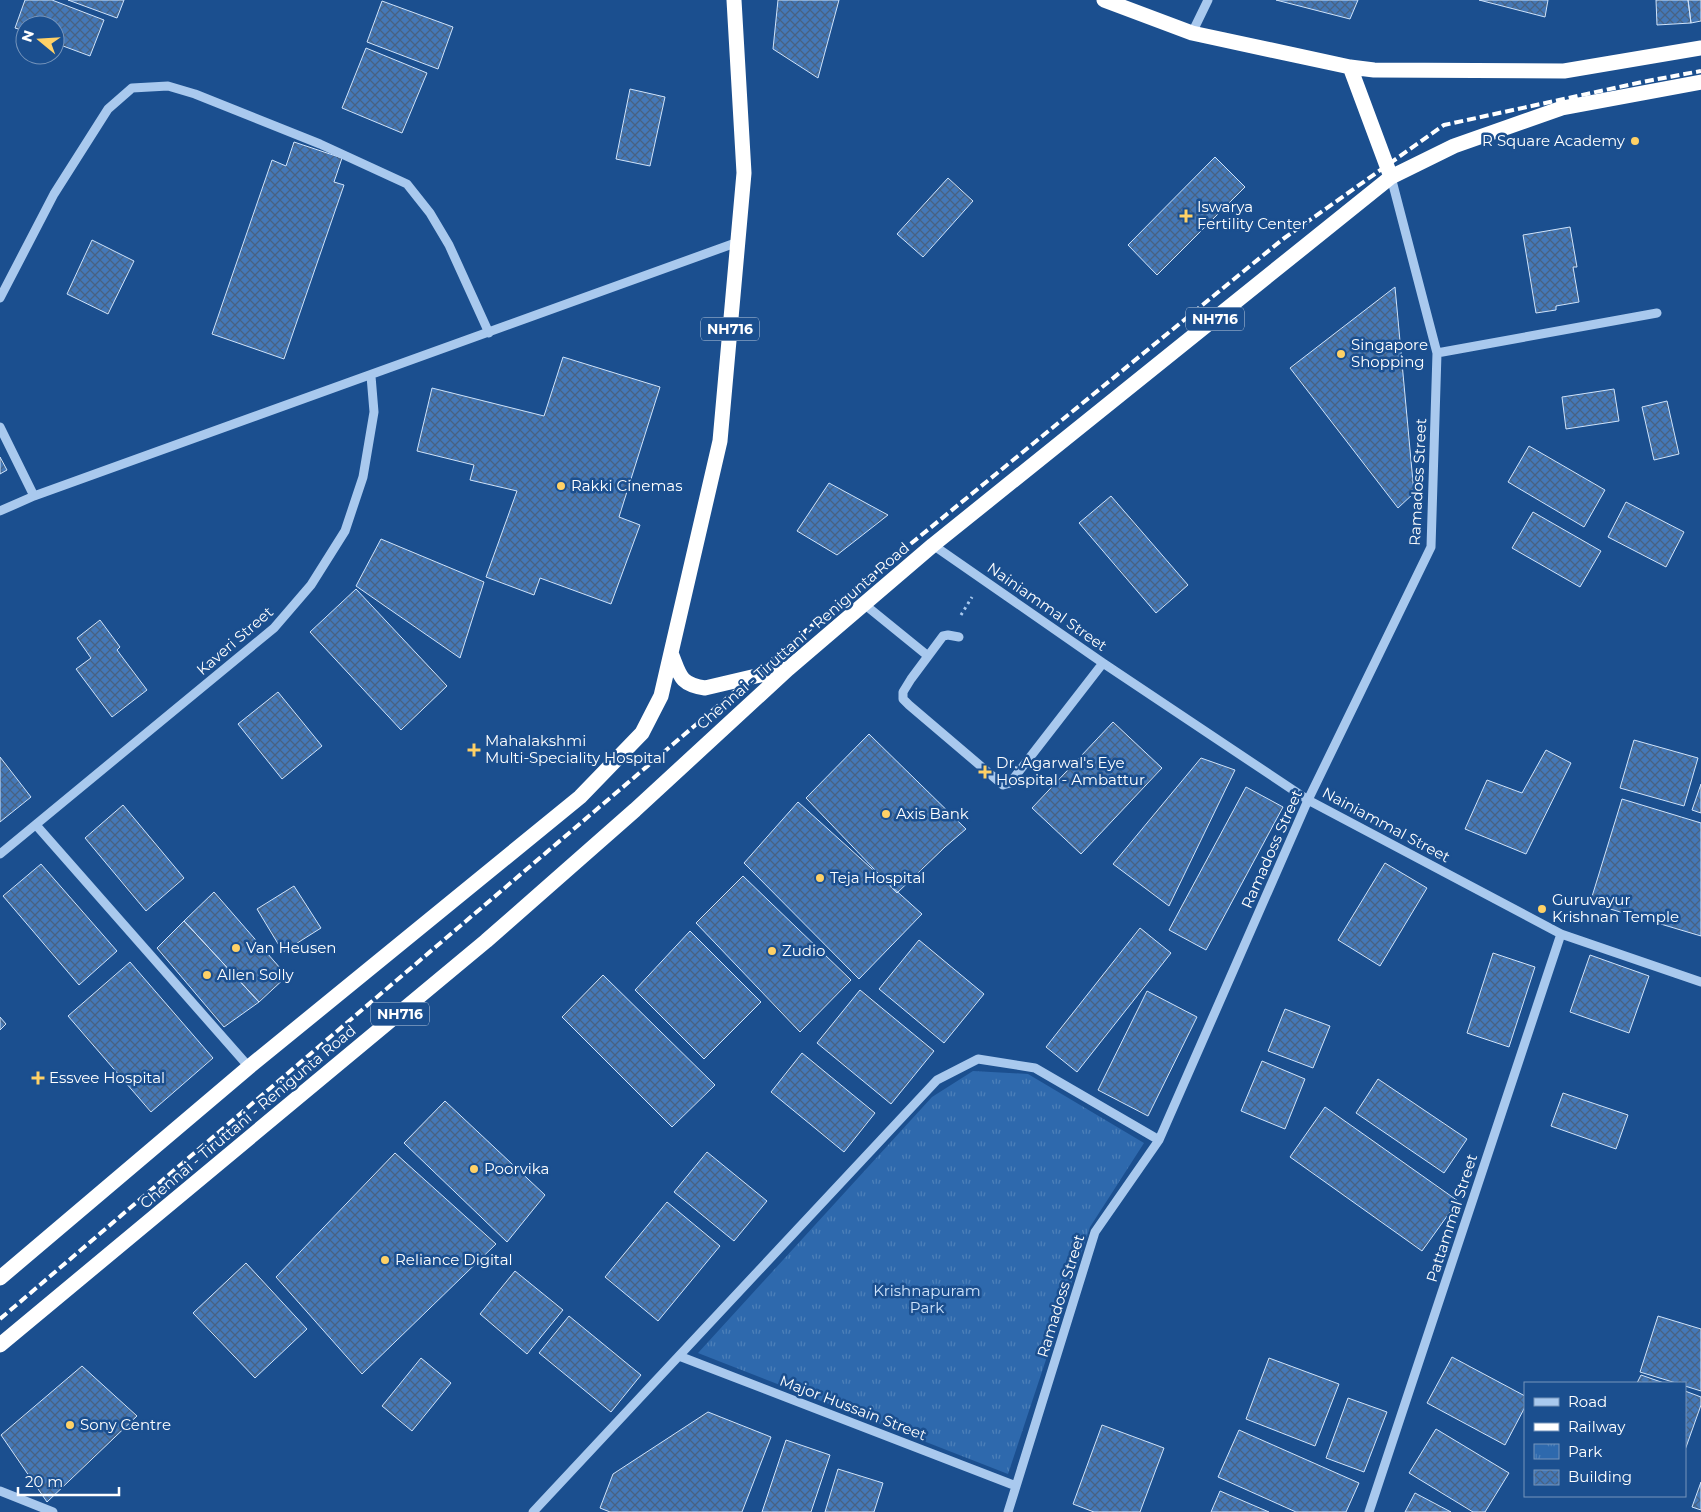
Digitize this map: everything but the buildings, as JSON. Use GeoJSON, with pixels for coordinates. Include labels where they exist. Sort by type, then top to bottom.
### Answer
{"type":"FeatureCollection","features":[{"type":"Feature","properties":{"kind":"highway","name":"NH716"},"geometry":{"type":"LineString","coordinates":[[0,1278],[249,1067],[580,797],[642,733],[661,696],[720,441],[744,173],[734,0]]}},
{"type":"Feature","properties":{"kind":"highway"},"geometry":{"type":"LineString","coordinates":[[1104,0],[1192,33],[1350,67],[1374,70],[1564,71],[1701,48]]}},
{"type":"Feature","properties":{"kind":"highway"},"geometry":{"type":"LineString","coordinates":[[1350,67],[1391,178]]}},
{"type":"Feature","properties":{"kind":"highway","name":"Chennai - Tiruttani - Renigunta Road"},"geometry":{"type":"LineString","coordinates":[[0,1345],[479,948],[788,669],[933,545],[1391,178],[1454,146],[1562,108],[1701,82]]}},
{"type":"Feature","properties":{"kind":"highway"},"geometry":{"type":"LineString","coordinates":[[671,653],[681,678],[691,686],[705,688],[788,669]]}},
{"type":"Feature","properties":{"kind":"street"},"geometry":{"type":"LineString","coordinates":[[1192,33],[1208,0]]}},
{"type":"Feature","properties":{"kind":"street"},"geometry":{"type":"LineString","coordinates":[[0,298],[54,194],[108,109],[132,88],[168,86],[195,94],[320,144],[407,184],[430,213],[449,245],[489,333]]}},
{"type":"Feature","properties":{"kind":"street","name":"Ramadoss Street"},"geometry":{"type":"LineString","coordinates":[[1008,1512],[1095,1232],[1159,1140],[1308,800],[1431,547],[1437,353],[1391,178]]}},
{"type":"Feature","properties":{"kind":"street"},"geometry":{"type":"LineString","coordinates":[[0,511],[34,496],[738,242]]}},
{"type":"Feature","properties":{"kind":"street"},"geometry":{"type":"LineString","coordinates":[[1437,353],[1657,313]]}},
{"type":"Feature","properties":{"kind":"street","name":"Kaveri Street"},"geometry":{"type":"LineString","coordinates":[[0,854],[274,628],[311,585],[344,532],[363,477],[374,412],[371,376]]}},
{"type":"Feature","properties":{"kind":"street"},"geometry":{"type":"LineString","coordinates":[[0,427],[34,496]]}},
{"type":"Feature","properties":{"kind":"street","name":"Nainiammal Street"},"geometry":{"type":"LineString","coordinates":[[933,545],[1103,663],[1308,800],[1561,934],[1701,982]]}},
{"type":"Feature","properties":{"kind":"street"},"geometry":{"type":"LineString","coordinates":[[864,604],[928,656]]}},
{"type":"Feature","properties":{"kind":"street"},"geometry":{"type":"LineString","coordinates":[[959,637],[948,634],[943,636],[903,692],[903,699],[1003,785],[1010,783],[1103,663]]}},
{"type":"Feature","properties":{"kind":"street"},"geometry":{"type":"LineString","coordinates":[[36,825],[249,1067]]}},
{"type":"Feature","properties":{"kind":"street","name":"Pattammal Street"},"geometry":{"type":"LineString","coordinates":[[1369,1512],[1561,934]]}},
{"type":"Feature","properties":{"kind":"street"},"geometry":{"type":"LineString","coordinates":[[533,1512],[937,1080],[978,1059],[1035,1068],[1159,1140]]}},
{"type":"Feature","properties":{"kind":"street","name":"Major Hussain Street"},"geometry":{"type":"LineString","coordinates":[[679,1356],[1016,1486]]}},
{"type":"Feature","properties":{"kind":"street"},"geometry":{"type":"LineString","coordinates":[[0,1491],[53,1512]]}},
{"type":"Feature","properties":{"kind":"path"},"geometry":{"type":"LineString","coordinates":[[948,634],[982,580]]}},
{"type":"Feature","properties":{"kind":"green space","name":"Krishnapuram Park"},"geometry":{"type":"Polygon","coordinates":[[[973,1071],[1028,1074],[1144,1143],[1090,1227],[1008,1474],[698,1353],[932,1097],[973,1071]]]}},
{"type":"Feature","properties":{"kind":"railway"},"geometry":{"type":"LineString","coordinates":[[0,1319],[836,605],[1283,239],[1444,125],[1701,71]]}},
{"type":"Feature","properties":{"kind":"place","name":"R Square Academy"},"geometry":{"type":"Point","coordinates":[1635,141]}},
{"type":"Feature","properties":{"kind":"place","name":"Iswarya Fertility Center"},"geometry":{"type":"Point","coordinates":[1186,216]}},
{"type":"Feature","properties":{"kind":"place","name":"Singapore Shopping"},"geometry":{"type":"Point","coordinates":[1341,354]}},
{"type":"Feature","properties":{"kind":"place","name":"Rakki Cinemas"},"geometry":{"type":"Point","coordinates":[561,486]}},
{"type":"Feature","properties":{"kind":"place","name":"Mahalakshmi Multi-Speciality Hospital"},"geometry":{"type":"Point","coordinates":[474,750]}},
{"type":"Feature","properties":{"kind":"place","name":"Dr. Agarwal's Eye Hospital - Ambattur"},"geometry":{"type":"Point","coordinates":[985,772]}},
{"type":"Feature","properties":{"kind":"place","name":"Axis Bank"},"geometry":{"type":"Point","coordinates":[886,814]}},
{"type":"Feature","properties":{"kind":"place","name":"Teja Hospital"},"geometry":{"type":"Point","coordinates":[820,878]}},
{"type":"Feature","properties":{"kind":"place","name":"Guruvayur Krishnan Temple"},"geometry":{"type":"Point","coordinates":[1542,909]}},
{"type":"Feature","properties":{"kind":"place","name":"Van Heusen"},"geometry":{"type":"Point","coordinates":[236,948]}},
{"type":"Feature","properties":{"kind":"place","name":"Zudio"},"geometry":{"type":"Point","coordinates":[772,951]}},
{"type":"Feature","properties":{"kind":"place","name":"Allen Solly"},"geometry":{"type":"Point","coordinates":[207,975]}},
{"type":"Feature","properties":{"kind":"place","name":"Essvee Hospital"},"geometry":{"type":"Point","coordinates":[38,1078]}},
{"type":"Feature","properties":{"kind":"place","name":"Poorvika"},"geometry":{"type":"Point","coordinates":[474,1169]}},
{"type":"Feature","properties":{"kind":"place","name":"Reliance Digital"},"geometry":{"type":"Point","coordinates":[385,1260]}},
{"type":"Feature","properties":{"kind":"place","name":"Sony Centre"},"geometry":{"type":"Point","coordinates":[70,1425]}}]}
